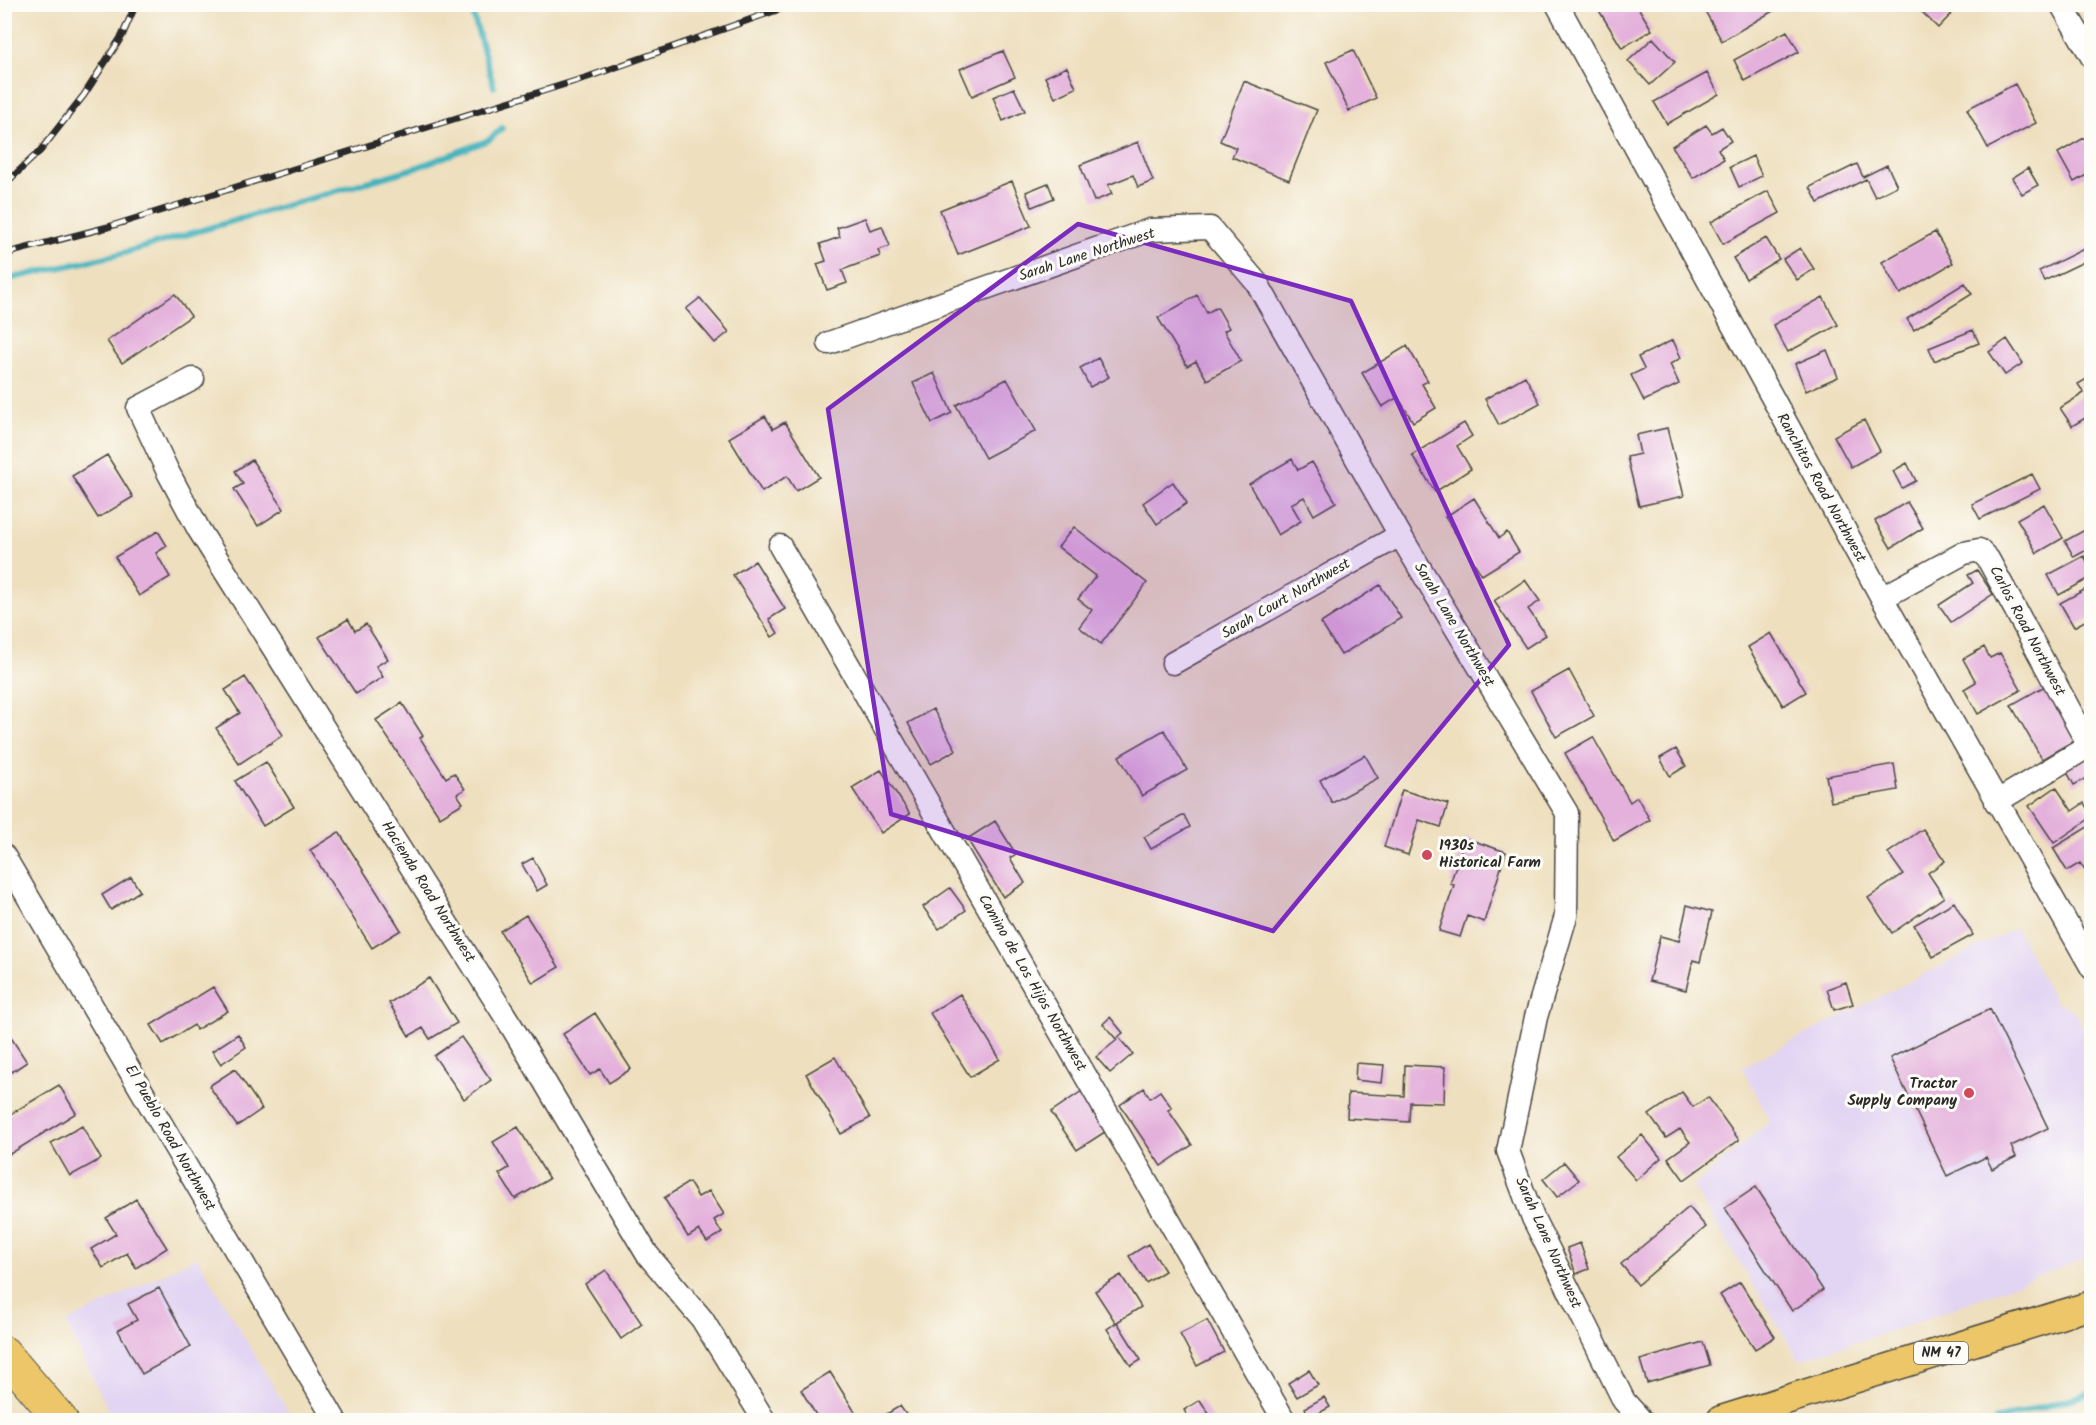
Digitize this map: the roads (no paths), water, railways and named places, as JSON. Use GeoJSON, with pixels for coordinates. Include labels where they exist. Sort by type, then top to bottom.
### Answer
{"type":"FeatureCollection","features":[{"type":"Feature","properties":{"kind":"highway"},"geometry":{"type":"LineString","coordinates":[[4,1353],[61,1420]]}},
{"type":"Feature","properties":{"kind":"main road","name":"NM 47"},"geometry":{"type":"LineString","coordinates":[[1721,1420],[2091,1305]]}},
{"type":"Feature","properties":{"kind":"street","name":"Ranchitos Road Northwest"},"geometry":{"type":"LineString","coordinates":[[1557,4],[1882,598],[2091,968]]}},
{"type":"Feature","properties":{"kind":"street"},"geometry":{"type":"LineString","coordinates":[[2061,4],[2091,57]]}},
{"type":"Feature","properties":{"kind":"street","name":"Sarah Lane Northwest"},"geometry":{"type":"LineString","coordinates":[[829,343],[1150,230],[1210,228],[1257,283],[1400,535],[1567,813],[1566,916],[1536,1017],[1508,1151],[1533,1218],[1570,1293],[1624,1401],[1641,1420]]}},
{"type":"Feature","properties":{"kind":"street","name":"Hacienda Road Northwest"},"geometry":{"type":"LineString","coordinates":[[193,379],[138,408],[199,530],[512,1027],[647,1254],[702,1319],[764,1420]]}},
{"type":"Feature","properties":{"kind":"street","name":"Sarah Court Northwest"},"geometry":{"type":"LineString","coordinates":[[1173,663],[1400,535]]}},
{"type":"Feature","properties":{"kind":"street","name":"Camino de Los Hijos Northwest"},"geometry":{"type":"LineString","coordinates":[[780,546],[1284,1420]]}},
{"type":"Feature","properties":{"kind":"street","name":"Carlos Road Northwest"},"geometry":{"type":"LineString","coordinates":[[1882,598],[1964,553],[1978,550],[1988,559],[2089,746],[1996,802]]}},
{"type":"Feature","properties":{"kind":"street","name":"El Pueblo Road Northwest"},"geometry":{"type":"LineString","coordinates":[[4,856],[335,1420]]}},
{"type":"Feature","properties":{"kind":"waterway"},"geometry":{"type":"LineString","coordinates":[[470,4],[494,87]]}},
{"type":"Feature","properties":{"kind":"waterway"},"geometry":{"type":"LineString","coordinates":[[4,280],[120,254],[415,168],[489,140],[502,128]]}},
{"type":"Feature","properties":{"kind":"waterway"},"geometry":{"type":"LineString","coordinates":[[1996,1420],[2092,1393]]}},
{"type":"Feature","properties":{"kind":"railway"},"geometry":{"type":"LineString","coordinates":[[4,185],[40,151],[84,95],[122,36],[136,4]]}},
{"type":"Feature","properties":{"kind":"railway"},"geometry":{"type":"LineString","coordinates":[[4,254],[108,227],[588,77],[794,4]]}},
{"type":"Feature","properties":{"kind":"place","name":"1930s Historical Farm"},"geometry":{"type":"Point","coordinates":[1427,855]}},
{"type":"Feature","properties":{"kind":"place","name":"Tractor Supply Company"},"geometry":{"type":"Point","coordinates":[1969,1093]}}]}
